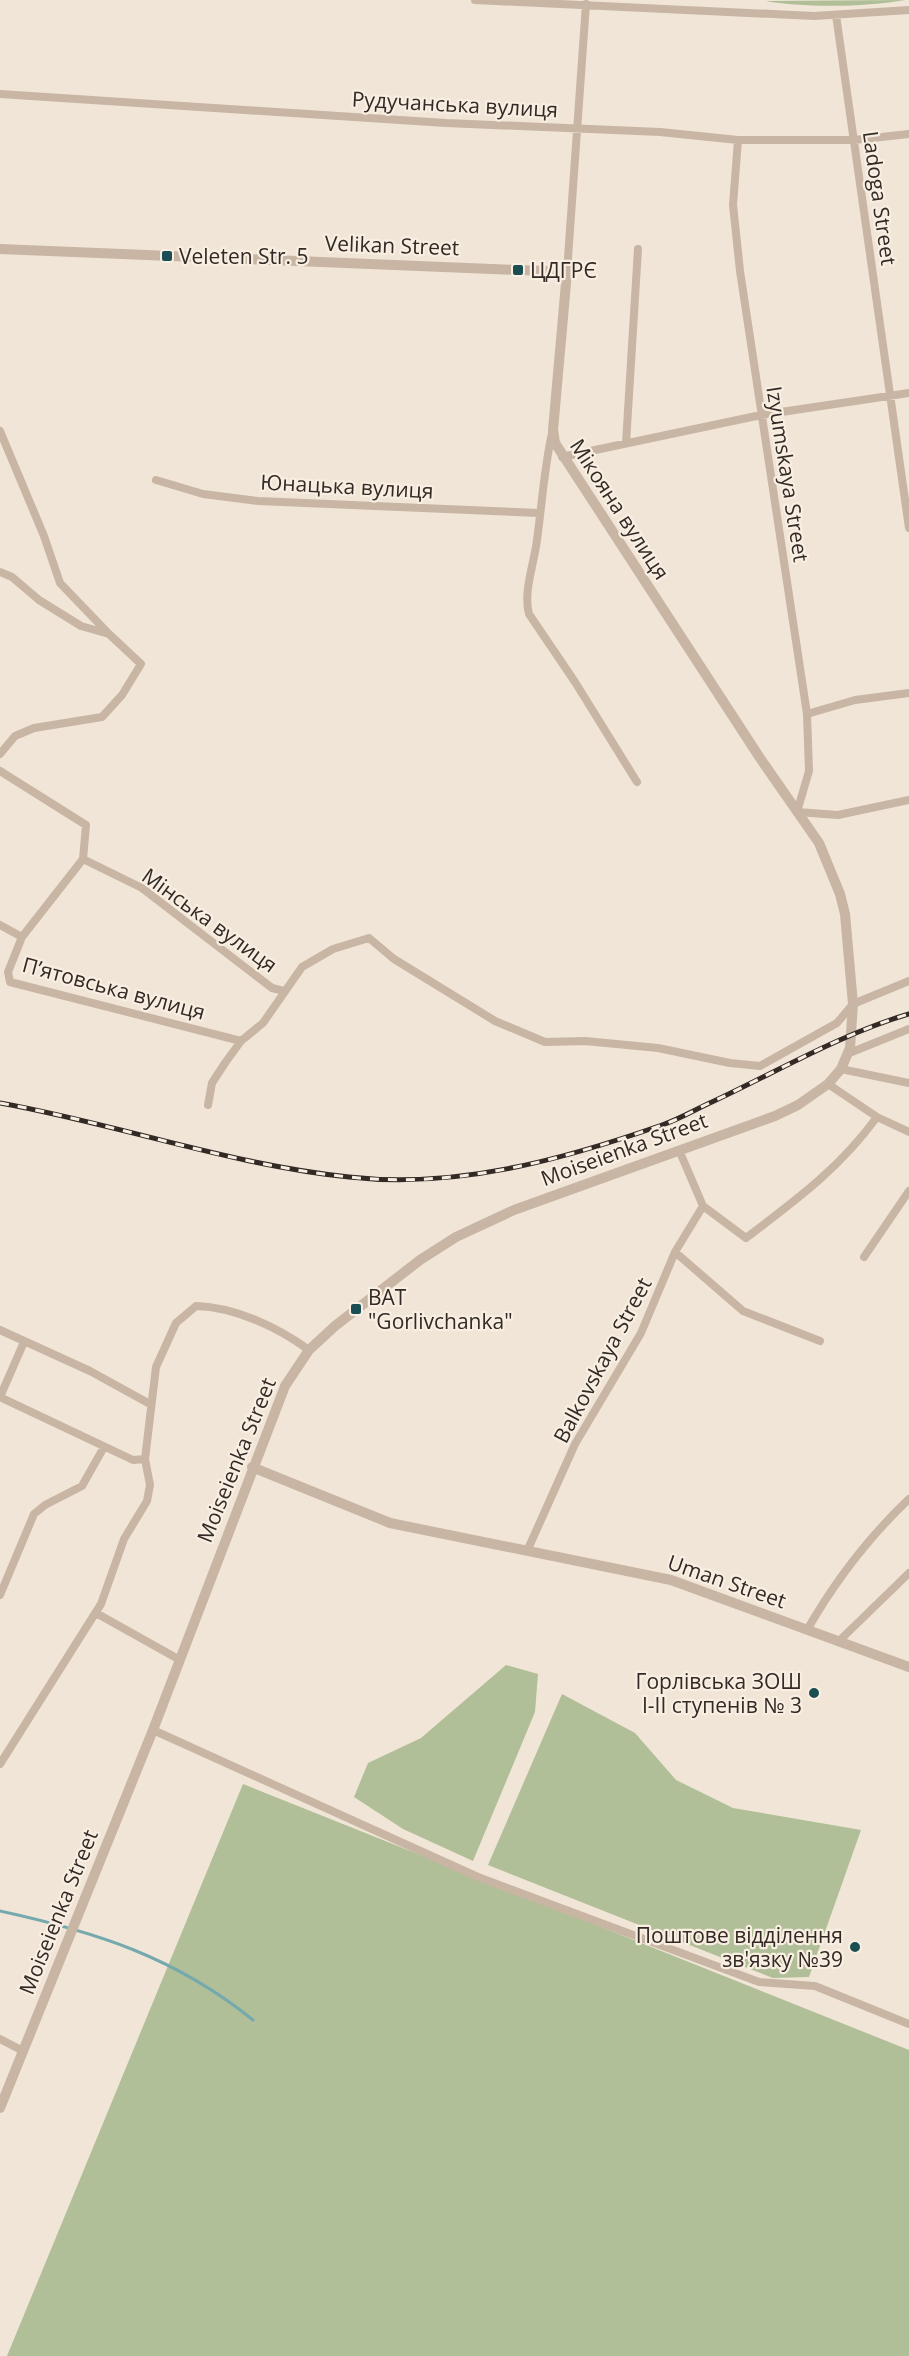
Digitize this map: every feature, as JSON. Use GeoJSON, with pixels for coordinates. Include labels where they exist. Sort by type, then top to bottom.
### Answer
{"type":"FeatureCollection","features":[{"type":"Feature","properties":{"kind":"street"},"geometry":{"type":"LineString","coordinates":[[476,0],[759,14],[836,15],[909,10]]}},
{"type":"Feature","properties":{"kind":"street","name":"Мікояна вулиця"},"geometry":{"type":"LineString","coordinates":[[586,4],[553,430],[562,457],[819,843],[840,894],[845,914],[853,1004]]}},
{"type":"Feature","properties":{"kind":"street","name":"Ladoga Street"},"geometry":{"type":"LineString","coordinates":[[836,15],[909,528]]}},
{"type":"Feature","properties":{"kind":"street","name":"Рудучанська вулиця"},"geometry":{"type":"LineString","coordinates":[[0,94],[446,123],[576,128],[738,140],[854,140],[909,134]]}},
{"type":"Feature","properties":{"kind":"street","name":"Izyumskaya Street"},"geometry":{"type":"LineString","coordinates":[[738,140],[733,205],[760,416],[807,714],[810,771],[797,812]]}},
{"type":"Feature","properties":{"kind":"street","name":"Velikan Street"},"geometry":{"type":"LineString","coordinates":[[0,249],[567,272]]}},
{"type":"Feature","properties":{"kind":"street"},"geometry":{"type":"LineString","coordinates":[[626,443],[638,249]]}},
{"type":"Feature","properties":{"kind":"street"},"geometry":{"type":"LineString","coordinates":[[562,457],[760,416],[909,393]]}},
{"type":"Feature","properties":{"kind":"street"},"geometry":{"type":"LineString","coordinates":[[0,430],[44,536],[60,583],[141,664],[122,695],[102,717],[34,728],[15,736],[0,754]]}},
{"type":"Feature","properties":{"kind":"street"},"geometry":{"type":"LineString","coordinates":[[553,430],[544,470],[532,576],[526,602],[529,614],[575,682],[637,782]]}},
{"type":"Feature","properties":{"kind":"street","name":"Юнацька вулиця"},"geometry":{"type":"LineString","coordinates":[[156,480],[203,494],[258,501],[540,513]]}},
{"type":"Feature","properties":{"kind":"street"},"geometry":{"type":"LineString","coordinates":[[0,572],[81,626],[109,634]]}},
{"type":"Feature","properties":{"kind":"street"},"geometry":{"type":"LineString","coordinates":[[807,714],[855,700],[909,693]]}},
{"type":"Feature","properties":{"kind":"street"},"geometry":{"type":"LineString","coordinates":[[0,771],[86,825],[84,859],[42,908],[22,937]]}},
{"type":"Feature","properties":{"kind":"street"},"geometry":{"type":"LineString","coordinates":[[797,812],[838,815],[909,800]]}},
{"type":"Feature","properties":{"kind":"street","name":"Мінська вулиця"},"geometry":{"type":"LineString","coordinates":[[84,859],[142,888],[272,988],[284,991]]}},
{"type":"Feature","properties":{"kind":"street","name":"П’ятовська вулиця"},"geometry":{"type":"LineString","coordinates":[[0,925],[22,937],[8,972],[10,982],[241,1041]]}},
{"type":"Feature","properties":{"kind":"street"},"geometry":{"type":"LineString","coordinates":[[208,1106],[212,1083],[241,1041],[262,1023],[302,967],[333,949],[369,938],[394,958],[495,1021],[545,1042],[585,1041],[658,1048],[730,1063],[760,1066],[837,1023],[853,1004],[909,981]]}},
{"type":"Feature","properties":{"kind":"street","name":"Moiseienka Street"},"geometry":{"type":"LineString","coordinates":[[0,2108],[153,1730],[285,1386],[309,1350],[335,1326],[420,1260],[456,1237],[514,1210],[775,1116],[798,1105],[828,1084],[841,1069],[848,1051],[853,1004]]}},
{"type":"Feature","properties":{"kind":"street"},"geometry":{"type":"LineString","coordinates":[[848,1051],[909,1029]]}},
{"type":"Feature","properties":{"kind":"street"},"geometry":{"type":"LineString","coordinates":[[841,1069],[909,1083]]}},
{"type":"Feature","properties":{"kind":"street"},"geometry":{"type":"LineString","coordinates":[[828,1084],[877,1117],[909,1132]]}},
{"type":"Feature","properties":{"kind":"street"},"geometry":{"type":"LineString","coordinates":[[679,1150],[703,1206],[746,1239],[812,1188],[852,1150],[877,1117]]}},
{"type":"Feature","properties":{"kind":"street"},"geometry":{"type":"LineString","coordinates":[[864,1257],[909,1191]]}},
{"type":"Feature","properties":{"kind":"street","name":"Balkovskaya Street"},"geometry":{"type":"LineString","coordinates":[[528,1549],[575,1444],[641,1333],[675,1252],[703,1206]]}},
{"type":"Feature","properties":{"kind":"street"},"geometry":{"type":"LineString","coordinates":[[675,1252],[743,1311],[820,1341]]}},
{"type":"Feature","properties":{"kind":"street"},"geometry":{"type":"LineString","coordinates":[[0,1764],[96,1613],[124,1539],[147,1500],[150,1485],[145,1459],[150,1437],[150,1404],[156,1367],[176,1323],[196,1306],[212,1307],[270,1326],[309,1350]]}},
{"type":"Feature","properties":{"kind":"street"},"geometry":{"type":"LineString","coordinates":[[0,1330],[90,1371],[150,1404]]}},
{"type":"Feature","properties":{"kind":"street"},"geometry":{"type":"LineString","coordinates":[[24,1342],[0,1397],[138,1462],[145,1459]]}},
{"type":"Feature","properties":{"kind":"street"},"geometry":{"type":"LineString","coordinates":[[0,1595],[34,1514],[45,1505],[82,1486],[104,1447]]}},
{"type":"Feature","properties":{"kind":"street","name":"Uman Street"},"geometry":{"type":"LineString","coordinates":[[252,1467],[390,1523],[528,1549],[671,1580],[909,1666]]}},
{"type":"Feature","properties":{"kind":"street"},"geometry":{"type":"LineString","coordinates":[[807,1630],[818,1611],[888,1520],[909,1499]]}},
{"type":"Feature","properties":{"kind":"street"},"geometry":{"type":"LineString","coordinates":[[838,1642],[909,1573]]}},
{"type":"Feature","properties":{"kind":"street"},"geometry":{"type":"LineString","coordinates":[[96,1613],[180,1660]]}},
{"type":"Feature","properties":{"kind":"street"},"geometry":{"type":"LineString","coordinates":[[153,1730],[478,1877],[759,1982],[814,1986],[909,2024]]}},
{"type":"Feature","properties":{"kind":"street"},"geometry":{"type":"LineString","coordinates":[[0,2039],[23,2051]]}},
{"type":"Feature","properties":{"kind":"green space"},"geometry":{"type":"Polygon","coordinates":[[[905,0],[836,6],[766,1],[905,0]]]}},
{"type":"Feature","properties":{"kind":"green space"},"geometry":{"type":"Polygon","coordinates":[[[506,1665],[538,1674],[535,1712],[473,1861],[403,1829],[354,1797],[368,1763],[421,1738],[506,1665]]]}},
{"type":"Feature","properties":{"kind":"green space"},"geometry":{"type":"Polygon","coordinates":[[[562,1694],[635,1733],[676,1780],[733,1808],[861,1830],[809,1977],[773,1978],[488,1865],[562,1694]]]}},
{"type":"Feature","properties":{"kind":"green space"},"geometry":{"type":"Polygon","coordinates":[[[243,1784],[909,2050],[909,2356],[7,2356],[243,1784]]]}},
{"type":"Feature","properties":{"kind":"waterway"},"geometry":{"type":"LineString","coordinates":[[0,1911],[102,1938],[164,1963],[224,1998],[253,2020]]}},
{"type":"Feature","properties":{"kind":"railway"},"geometry":{"type":"LineString","coordinates":[[0,1103],[218,1154],[305,1171],[389,1180],[429,1179],[508,1169],[547,1160],[669,1123],[834,1042],[909,1014]]}},
{"type":"Feature","properties":{"kind":"place","name":"Veleten Str. 5"},"geometry":{"type":"Point","coordinates":[167,256]}},
{"type":"Feature","properties":{"kind":"place","name":"ЦДГРЄ"},"geometry":{"type":"Point","coordinates":[518,270]}},
{"type":"Feature","properties":{"kind":"place","name":"BAT \"Gorlivchanka\""},"geometry":{"type":"Point","coordinates":[356,1309]}},
{"type":"Feature","properties":{"kind":"place","name":"Горлівська ЗОШ І-ІІ ступенів № 3"},"geometry":{"type":"Point","coordinates":[814,1693]}},
{"type":"Feature","properties":{"kind":"place","name":"Поштове відділення зв'язку №39"},"geometry":{"type":"Point","coordinates":[855,1947]}}]}
